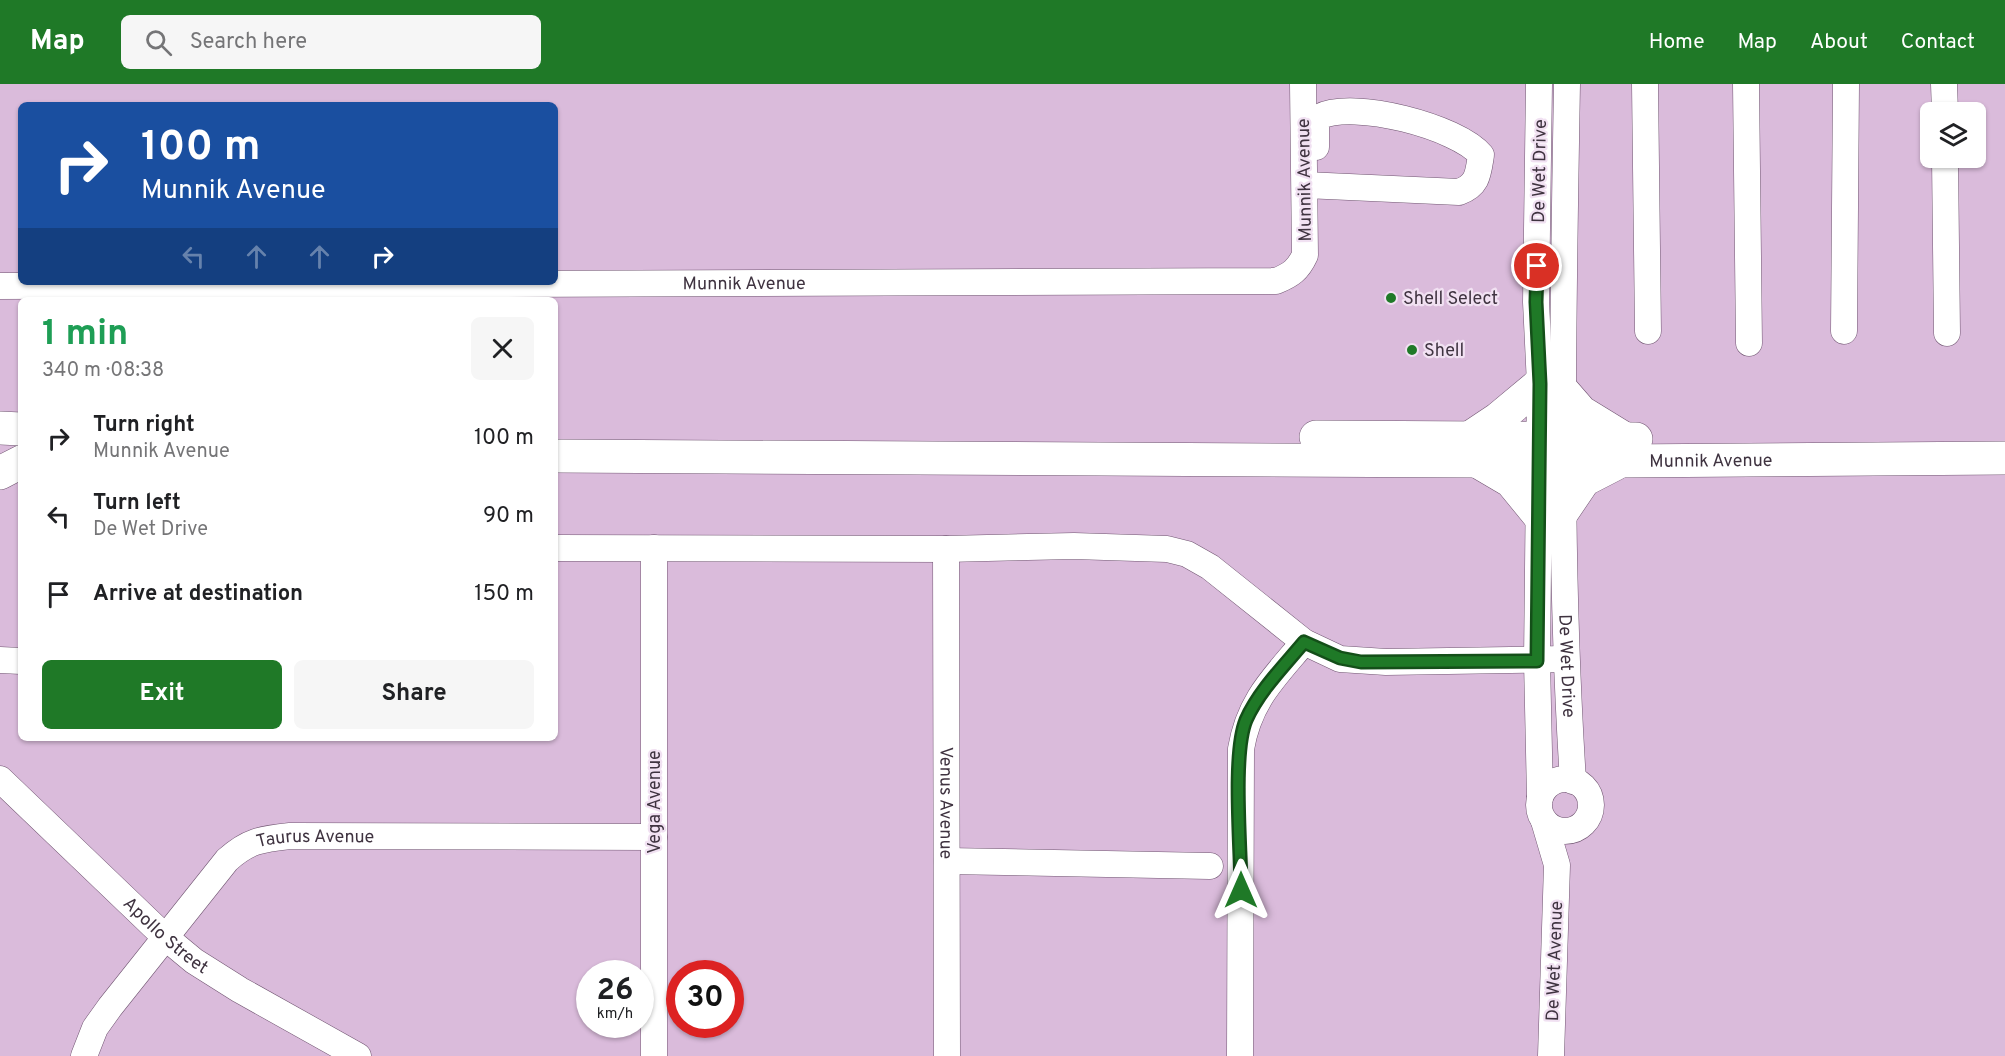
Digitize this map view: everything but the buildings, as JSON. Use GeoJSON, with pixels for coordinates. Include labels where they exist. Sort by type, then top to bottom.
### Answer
{"type":"FeatureCollection","features":[{"type":"Feature","properties":{"kind":"main road"},"geometry":{"type":"LineString","coordinates":[[1551,387],[1624,450],[1584,480],[1551,512],[1473,449],[1498,420],[1551,387]]}},
{"type":"Feature","properties":{"kind":"main road"},"geometry":{"type":"LineString","coordinates":[[0,428],[18,429]]}},
{"type":"Feature","properties":{"kind":"main road","name":"Munnik Avenue"},"geometry":{"type":"LineString","coordinates":[[558,435],[1551,451],[2005,437]]}},
{"type":"Feature","properties":{"kind":"main road","name":"Munnik Avenue"},"geometry":{"type":"LineString","coordinates":[[558,456],[1473,449]]}},
{"type":"Feature","properties":{"kind":"main road","name":"Munnik Avenue"},"geometry":{"type":"LineString","coordinates":[[1624,450],[2005,458]]}},
{"type":"Feature","properties":{"kind":"main road"},"geometry":{"type":"LineString","coordinates":[[0,453],[18,453]]}},
{"type":"Feature","properties":{"kind":"main road"},"geometry":{"type":"LineString","coordinates":[[0,473],[18,464]]}},
{"type":"Feature","properties":{"kind":"street","name":"Munnik Avenue"},"geometry":{"type":"LineString","coordinates":[[558,284],[1276,281],[1291,275],[1300,267],[1305,255],[1311,185],[1303,84]]}},
{"type":"Feature","properties":{"kind":"street","name":"De Wet Drive"},"geometry":{"type":"LineString","coordinates":[[1539,84],[1536,302],[1551,387]]}},
{"type":"Feature","properties":{"kind":"street","name":"De Wet Drive"},"geometry":{"type":"LineString","coordinates":[[1542,809],[1537,661],[1551,512],[1551,387],[1567,84]]}},
{"type":"Feature","properties":{"kind":"street"},"geometry":{"type":"LineString","coordinates":[[1645,84],[1648,331]]}},
{"type":"Feature","properties":{"kind":"street"},"geometry":{"type":"LineString","coordinates":[[1746,84],[1749,343]]}},
{"type":"Feature","properties":{"kind":"street"},"geometry":{"type":"LineString","coordinates":[[1844,331],[1846,84]]}},
{"type":"Feature","properties":{"kind":"street"},"geometry":{"type":"LineString","coordinates":[[1944,84],[1945,102]]}},
{"type":"Feature","properties":{"kind":"street"},"geometry":{"type":"LineString","coordinates":[[1372,112],[1395,116],[1467,143],[1481,155],[1478,179],[1470,187],[1459,192],[1311,185],[1316,124],[1319,117],[1326,113],[1372,112]]}},
{"type":"Feature","properties":{"kind":"street"},"geometry":{"type":"LineString","coordinates":[[1945,168],[1947,333]]}},
{"type":"Feature","properties":{"kind":"street","name":"Munnik Avenue"},"geometry":{"type":"LineString","coordinates":[[0,286],[255,285]]}},
{"type":"Feature","properties":{"kind":"street","name":"De Wet Drive"},"geometry":{"type":"LineString","coordinates":[[1551,512],[1565,659],[1573,781]]}},
{"type":"Feature","properties":{"kind":"street"},"geometry":{"type":"LineString","coordinates":[[558,548],[946,549],[1074,546],[1167,549],[1187,554],[1210,567],[1304,642],[1340,658],[1361,662],[1565,659]]}},
{"type":"Feature","properties":{"kind":"street","name":"Vega Avenue"},"geometry":{"type":"LineString","coordinates":[[654,548],[654,1056]]}},
{"type":"Feature","properties":{"kind":"street","name":"Venus Avenue"},"geometry":{"type":"LineString","coordinates":[[946,549],[947,1056]]}},
{"type":"Feature","properties":{"kind":"street"},"geometry":{"type":"LineString","coordinates":[[1240,1056],[1225,866],[1245,723],[1262,694],[1304,642]]}},
{"type":"Feature","properties":{"kind":"street"},"geometry":{"type":"LineString","coordinates":[[0,660],[18,661]]}},
{"type":"Feature","properties":{"kind":"street","name":"Apollo Street"},"geometry":{"type":"LineString","coordinates":[[0,779],[165,937],[194,961],[240,990],[358,1056]]}},
{"type":"Feature","properties":{"kind":"street"},"geometry":{"type":"LineString","coordinates":[[1558,780],[1573,781],[1582,786],[1590,801],[1588,818],[1575,829],[1558,830],[1542,809],[1550,783],[1558,780]]}},
{"type":"Feature","properties":{"kind":"street","name":"De Wet Avenue"},"geometry":{"type":"LineString","coordinates":[[1542,809],[1557,865],[1551,1056]]}},
{"type":"Feature","properties":{"kind":"street","name":"De Wet Avenue"},"geometry":{"type":"LineString","coordinates":[[1557,865],[1575,829]]}},
{"type":"Feature","properties":{"kind":"street","name":"Taurus Avenue"},"geometry":{"type":"LineString","coordinates":[[84,1056],[95,1028],[165,937],[227,860],[243,846],[257,840],[290,836],[654,837]]}},
{"type":"Feature","properties":{"kind":"street"},"geometry":{"type":"LineString","coordinates":[[947,861],[1225,866]]}},
{"type":"Feature","properties":{"kind":"place","name":"Shell Select"},"geometry":{"type":"Point","coordinates":[1391,298]}},
{"type":"Feature","properties":{"kind":"place","name":"Shell"},"geometry":{"type":"Point","coordinates":[1412,350]}},
{"type":"Feature","properties":{"kind":"route"},"geometry":{"type":"LineString","coordinates":[[1241,890],[1240,785],[1241,749],[1245,723],[1251,709],[1304,642],[1340,658],[1361,662],[1537,661],[1540,462],[1537,266]]}}]}
